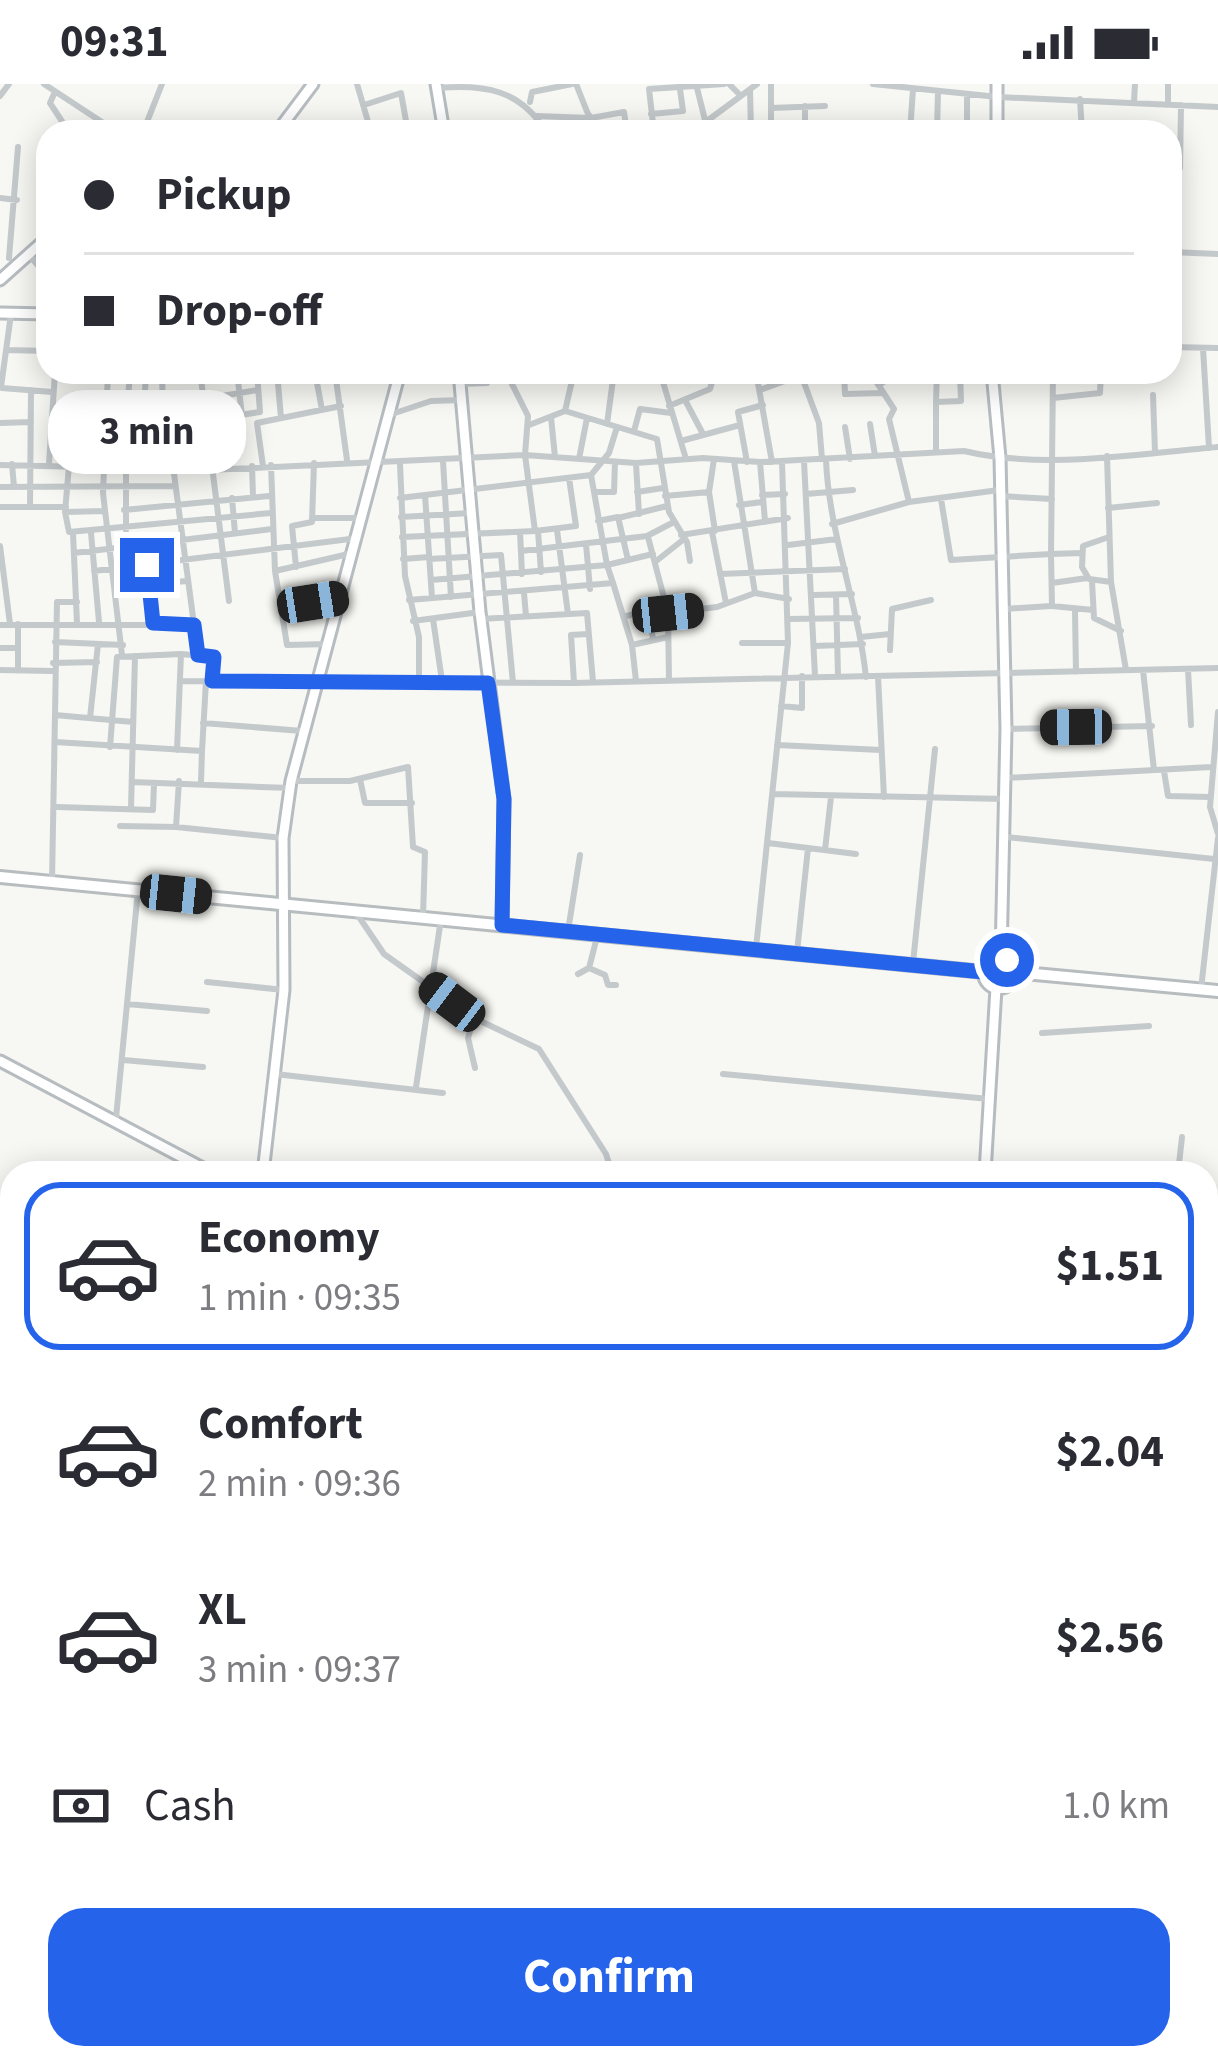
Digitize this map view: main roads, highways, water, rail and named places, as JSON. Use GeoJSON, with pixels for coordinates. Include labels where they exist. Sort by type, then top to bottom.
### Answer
{"type":"FeatureCollection","features":[{"type":"Feature","properties":{"kind":"main road"},"geometry":{"type":"LineString","coordinates":[[3,879],[913,963],[984,972],[996,988],[1008,985],[1014,972]]}},
{"type":"Feature","properties":{"kind":"main road"},"geometry":{"type":"LineString","coordinates":[[984,972],[990,961],[1000,958],[1014,972],[1218,991]]}}]}
